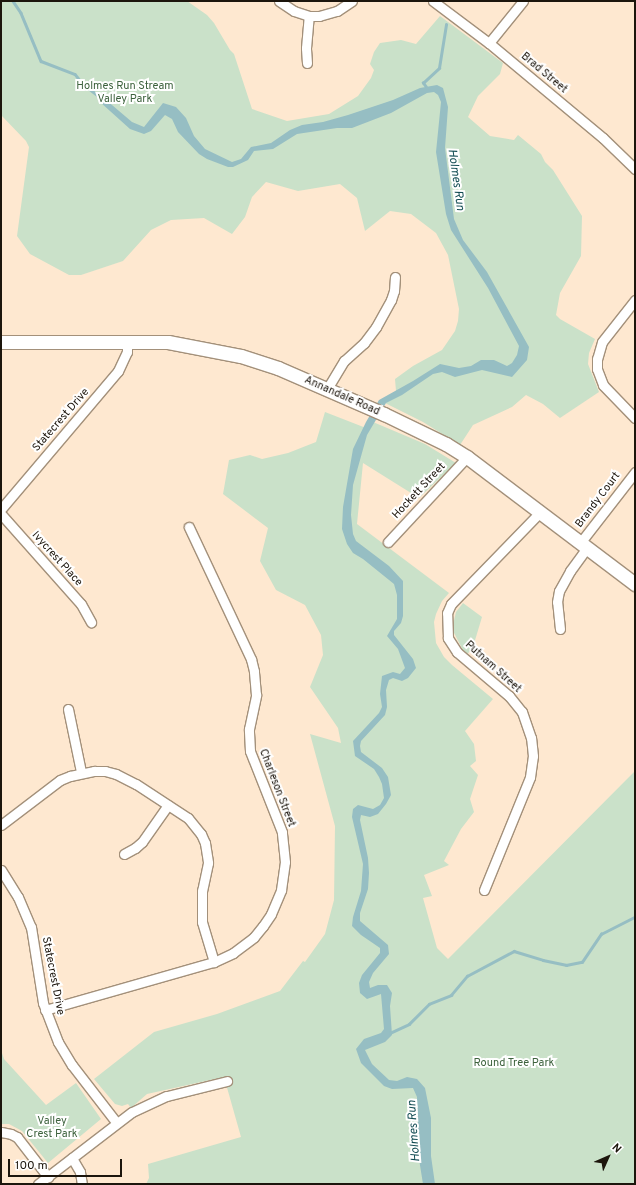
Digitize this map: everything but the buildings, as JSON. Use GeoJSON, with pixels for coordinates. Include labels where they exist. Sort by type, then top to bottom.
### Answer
{"type":"FeatureCollection","features":[{"type":"Feature","properties":{"kind":"main road","name":"Annandale Road"},"geometry":{"type":"LineString","coordinates":[[1,342],[168,342],[241,356],[274,366],[384,414],[446,444],[467,457],[635,584]]}},
{"type":"Feature","properties":{"kind":"street"},"geometry":{"type":"LineString","coordinates":[[279,1],[294,11],[308,16],[328,14],[337,11],[352,1]]}},
{"type":"Feature","properties":{"kind":"street","name":"Brad Street"},"geometry":{"type":"LineString","coordinates":[[433,1],[489,43],[603,138],[635,169]]}},
{"type":"Feature","properties":{"kind":"street"},"geometry":{"type":"LineString","coordinates":[[489,43],[523,1]]}},
{"type":"Feature","properties":{"kind":"street"},"geometry":{"type":"LineString","coordinates":[[307,63],[306,48],[308,16]]}},
{"type":"Feature","properties":{"kind":"street"},"geometry":{"type":"LineString","coordinates":[[327,389],[344,361],[364,343],[376,327],[391,300],[394,290],[395,277]]}},
{"type":"Feature","properties":{"kind":"street"},"geometry":{"type":"LineString","coordinates":[[635,300],[602,342],[597,359],[597,369],[603,385],[635,418]]}},
{"type":"Feature","properties":{"kind":"street","name":"Statecrest Drive"},"geometry":{"type":"LineString","coordinates":[[1,509],[118,371],[127,352],[127,341]]}},
{"type":"Feature","properties":{"kind":"street","name":"Hockett Street"},"geometry":{"type":"LineString","coordinates":[[388,542],[467,457]]}},
{"type":"Feature","properties":{"kind":"street","name":"Brandy Court"},"geometry":{"type":"LineString","coordinates":[[560,628],[557,602],[559,591],[584,545],[635,472]]}},
{"type":"Feature","properties":{"kind":"street","name":"Putnam Street"},"geometry":{"type":"LineString","coordinates":[[484,890],[530,777],[533,756],[531,738],[522,712],[509,696],[457,652],[448,638],[447,613],[451,604],[540,512]]}},
{"type":"Feature","properties":{"kind":"street","name":"Ivycrest Place"},"geometry":{"type":"LineString","coordinates":[[1,514],[81,604],[91,622]]}},
{"type":"Feature","properties":{"kind":"street","name":"Charleson Street"},"geometry":{"type":"LineString","coordinates":[[45,1010],[214,962],[241,948],[254,937],[271,914],[277,902],[284,877],[284,847],[278,819],[250,751],[249,729],[256,695],[254,671],[251,659],[189,527]]}},
{"type":"Feature","properties":{"kind":"street"},"geometry":{"type":"LineString","coordinates":[[68,709],[81,772]]}},
{"type":"Feature","properties":{"kind":"street"},"geometry":{"type":"LineString","coordinates":[[1,825],[60,780],[81,772],[94,771],[116,774],[129,779],[168,804],[188,818],[196,826],[205,843],[208,863],[202,891],[202,922],[214,962]]}},
{"type":"Feature","properties":{"kind":"street"},"geometry":{"type":"LineString","coordinates":[[124,854],[142,842],[168,804]]}},
{"type":"Feature","properties":{"kind":"street","name":"Statecrest Drive"},"geometry":{"type":"LineString","coordinates":[[1,870],[18,897],[31,927],[45,1010],[51,1026],[65,1056],[116,1122]]}},
{"type":"Feature","properties":{"kind":"street"},"geometry":{"type":"LineString","coordinates":[[38,1184],[116,1122],[132,1112],[167,1096],[227,1081]]}},
{"type":"Feature","properties":{"kind":"street"},"geometry":{"type":"LineString","coordinates":[[1,1132],[11,1134],[17,1138],[48,1177]]}},
{"type":"Feature","properties":{"kind":"street"},"geometry":{"type":"LineString","coordinates":[[72,1158],[80,1172],[82,1184]]}},
{"type":"Feature","properties":{"kind":"green space","name":"Holmes Run Stream Valley Park"},"geometry":{"type":"Polygon","coordinates":[[[1,1],[187,1],[207,15],[214,23],[234,54],[252,109],[287,121],[329,114],[358,96],[371,78],[374,70],[370,64],[374,52],[380,43],[401,40],[416,44],[440,16],[503,63],[500,74],[478,96],[468,117],[490,136],[514,140],[518,135],[541,154],[582,216],[581,256],[560,293],[556,315],[560,319],[595,339],[589,353],[588,364],[599,392],[560,418],[543,404],[526,395],[512,407],[473,425],[460,445],[423,422],[383,402],[398,393],[396,391],[395,379],[413,366],[442,350],[455,331],[459,309],[448,255],[436,233],[411,214],[390,211],[365,231],[357,198],[340,184],[298,191],[266,182],[252,197],[245,217],[232,234],[204,218],[171,220],[151,230],[123,261],[81,275],[69,275],[30,254],[17,236],[29,147],[26,141],[1,115],[1,1]]]}},
{"type":"Feature","properties":{"kind":"green space","name":"Round Tree Park"},"geometry":{"type":"Polygon","coordinates":[[[325,412],[366,428],[373,422],[425,444],[456,463],[419,498],[363,463],[357,524],[449,593],[442,601],[436,614],[434,622],[436,643],[444,657],[452,665],[493,699],[465,731],[474,744],[476,761],[470,766],[478,775],[470,799],[474,812],[461,829],[444,861],[449,865],[424,875],[432,896],[423,898],[437,948],[448,959],[635,771],[635,1184],[146,1184],[149,1178],[148,1164],[241,1137],[224,1077],[147,1094],[131,1108],[128,1104],[122,1106],[115,1104],[94,1079],[154,1032],[217,1014],[280,991],[303,961],[305,962],[325,934],[334,900],[335,826],[310,734],[341,743],[338,728],[310,687],[323,655],[321,635],[305,605],[276,590],[260,561],[268,528],[223,494],[229,460],[250,455],[262,459],[288,453],[316,442],[325,412]]]}},
{"type":"Feature","properties":{"kind":"green space"},"geometry":{"type":"Polygon","coordinates":[[[463,603],[482,617],[473,647],[466,656],[452,629],[456,612],[463,603]]]}},
{"type":"Feature","properties":{"kind":"green space","name":"Valley Crest Park"},"geometry":{"type":"Polygon","coordinates":[[[1,1050],[4,1059],[46,1105],[76,1083],[101,1119],[48,1163],[22,1131],[9,1124],[1,1124],[1,1050]]]}},
{"type":"Feature","properties":{"kind":"water"},"geometry":{"type":"Polygon","coordinates":[[[437,85],[443,88],[448,107],[445,148],[454,219],[463,240],[487,272],[529,347],[527,360],[512,377],[482,370],[455,377],[442,372],[433,374],[402,395],[386,403],[367,435],[353,485],[351,515],[353,534],[356,541],[389,566],[403,581],[403,616],[401,623],[394,631],[394,635],[413,659],[416,668],[408,678],[402,681],[393,678],[389,680],[386,690],[387,707],[385,715],[361,741],[361,752],[382,768],[388,777],[391,795],[378,814],[370,817],[361,815],[360,820],[368,858],[369,873],[368,889],[360,913],[360,921],[388,945],[389,954],[373,973],[369,982],[370,988],[378,985],[387,985],[392,993],[390,1006],[392,1035],[385,1042],[365,1050],[372,1064],[389,1080],[397,1081],[407,1077],[417,1079],[425,1088],[431,1118],[431,1156],[435,1184],[423,1184],[419,1159],[417,1097],[413,1088],[392,1089],[384,1086],[361,1063],[356,1049],[364,1039],[381,1033],[384,1029],[381,994],[367,999],[360,993],[359,983],[362,975],[380,953],[380,948],[361,935],[352,926],[353,917],[361,891],[363,864],[352,817],[353,809],[358,805],[373,809],[380,805],[384,798],[382,784],[379,777],[374,769],[355,756],[353,741],[379,713],[382,707],[380,694],[382,676],[393,672],[400,674],[405,668],[398,649],[387,636],[397,619],[397,595],[394,584],[363,559],[353,553],[347,544],[342,529],[343,507],[353,449],[379,400],[440,364],[459,368],[471,366],[481,360],[494,360],[507,366],[512,363],[517,355],[519,346],[488,288],[451,230],[446,214],[436,152],[441,102],[438,95],[434,92],[427,93],[391,113],[352,128],[337,128],[297,134],[273,149],[254,151],[248,160],[233,167],[228,167],[207,159],[199,154],[178,132],[172,119],[165,115],[151,131],[144,134],[130,129],[100,102],[99,94],[132,122],[144,127],[163,103],[176,107],[186,118],[194,136],[205,149],[232,162],[241,159],[251,147],[271,143],[290,130],[302,125],[323,122],[348,115],[393,100],[420,88],[437,85]]]}},
{"type":"Feature","properties":{"kind":"waterway","name":"Holmes Run"},"geometry":{"type":"LineString","coordinates":[[13,1],[21,13],[41,61],[75,74],[82,83],[101,98]]}},
{"type":"Feature","properties":{"kind":"waterway"},"geometry":{"type":"LineString","coordinates":[[426,87],[423,83],[439,68],[446,25]]}},
{"type":"Feature","properties":{"kind":"waterway"},"geometry":{"type":"LineString","coordinates":[[390,1033],[409,1024],[429,1004],[451,995],[467,976],[514,951],[566,965],[582,962],[601,934],[635,917]]}}]}
